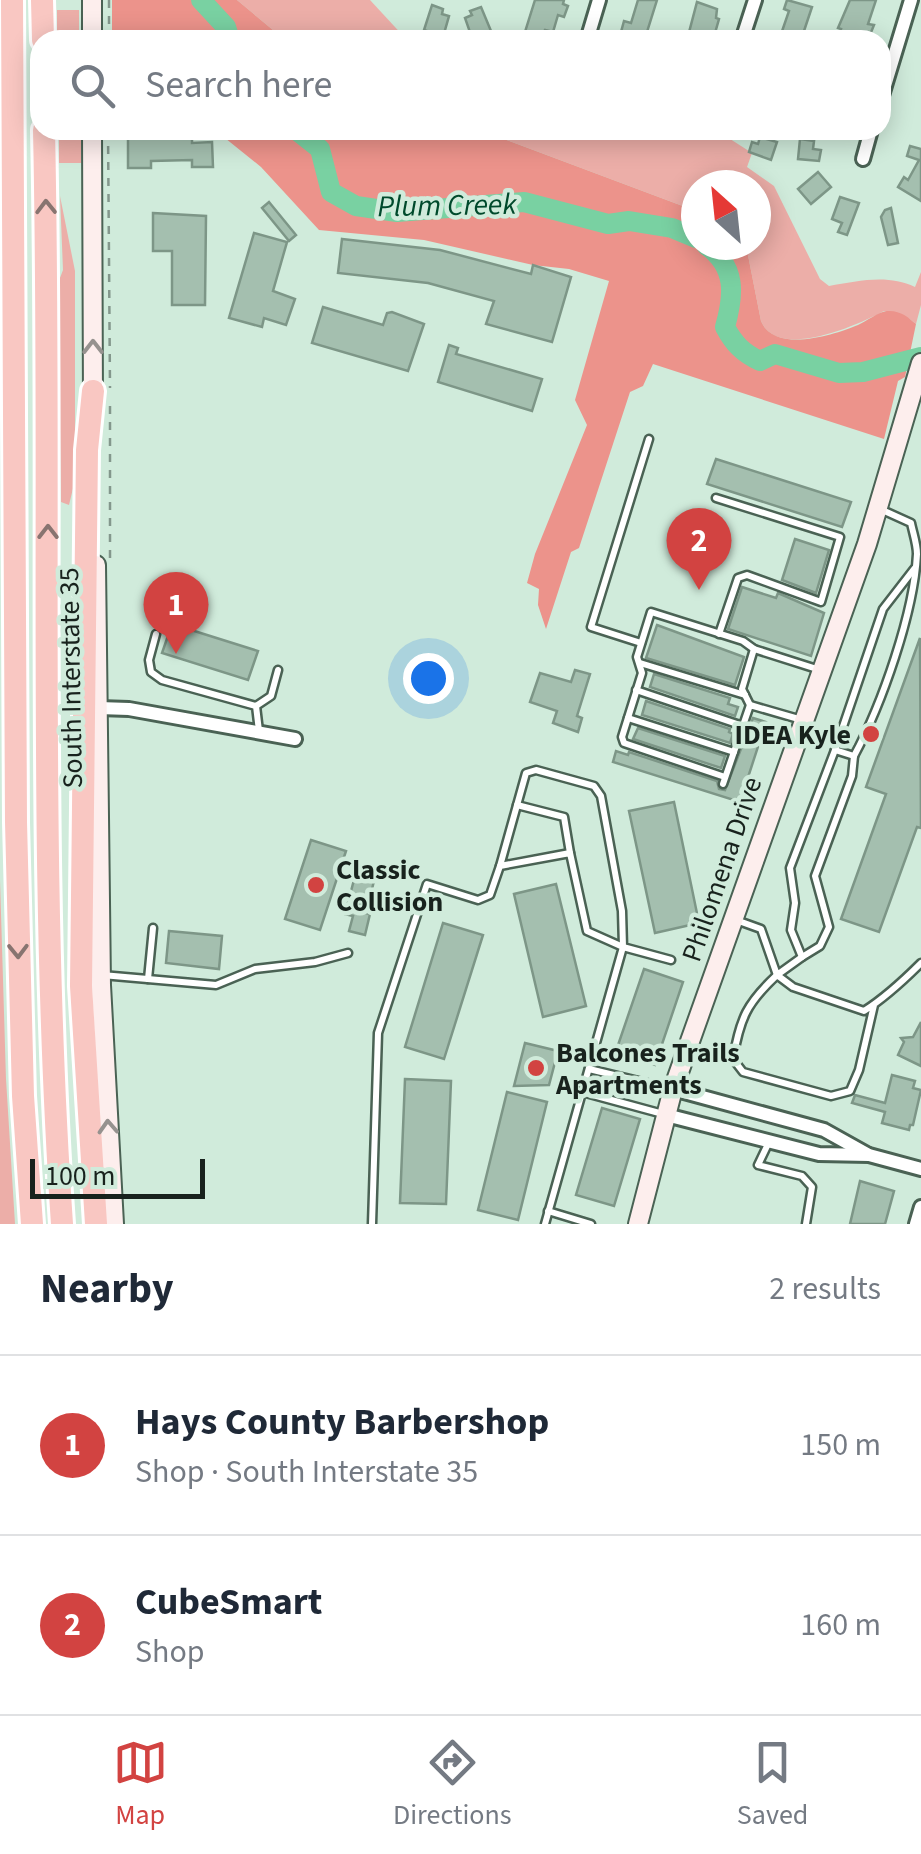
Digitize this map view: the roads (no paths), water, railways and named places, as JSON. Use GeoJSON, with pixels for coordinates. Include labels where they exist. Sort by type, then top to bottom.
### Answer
{"type":"FeatureCollection","features":[{"type":"Feature","properties":{"kind":"highway"},"geometry":{"type":"LineString","coordinates":[[12,7],[16,860],[32,1224]]}},
{"type":"Feature","properties":{"kind":"highway"},"geometry":{"type":"LineString","coordinates":[[44,140],[48,934],[62,1224]]}},
{"type":"Feature","properties":{"kind":"highway"},"geometry":{"type":"LineString","coordinates":[[93,391],[87,450],[81,986],[96,1224]]}},
{"type":"Feature","properties":{"kind":"main road"},"geometry":{"type":"LineString","coordinates":[[92,0],[98,28]]}},
{"type":"Feature","properties":{"kind":"main road","name":"South Interstate 35"},"geometry":{"type":"LineString","coordinates":[[92,140],[101,974],[114,1224]]}},
{"type":"Feature","properties":{"kind":"main road","name":"Philomena Drive"},"geometry":{"type":"LineString","coordinates":[[638,1224],[673,1089],[879,508],[920,366]]}},
{"type":"Feature","properties":{"kind":"street"},"geometry":{"type":"LineString","coordinates":[[590,30],[600,0]]}},
{"type":"Feature","properties":{"kind":"street"},"geometry":{"type":"LineString","coordinates":[[745,30],[755,0]]}},
{"type":"Feature","properties":{"kind":"street"},"geometry":{"type":"LineString","coordinates":[[891,67],[912,0]]}},
{"type":"Feature","properties":{"kind":"street"},"geometry":{"type":"LineString","coordinates":[[862,159],[869,140]]}},
{"type":"Feature","properties":{"kind":"street"},"geometry":{"type":"LineString","coordinates":[[99,708],[130,709],[295,739]]}},
{"type":"Feature","properties":{"kind":"street"},"geometry":{"type":"LineString","coordinates":[[673,1089],[824,1130],[869,1155]]}},
{"type":"Feature","properties":{"kind":"street"},"geometry":{"type":"LineString","coordinates":[[666,1115],[819,1154],[869,1155],[921,1169]]}},
{"type":"Feature","properties":{"kind":"street"},"geometry":{"type":"LineString","coordinates":[[769,1141],[776,1118]]}},
{"type":"Feature","properties":{"kind":"street"},"geometry":{"type":"LineString","coordinates":[[916,1224],[921,1207]]}},
{"type":"Feature","properties":{"kind":"lane"},"geometry":{"type":"LineString","coordinates":[[641,643],[591,628],[649,438]]}},
{"type":"Feature","properties":{"kind":"lane"},"geometry":{"type":"LineString","coordinates":[[716,498],[840,537],[821,602],[747,575],[738,578],[719,634]]}},
{"type":"Feature","properties":{"kind":"lane"},"geometry":{"type":"LineString","coordinates":[[874,1005],[859,1070],[850,1091],[831,1096],[742,1072],[733,1059],[752,998],[777,975],[820,946],[829,927],[815,876],[852,776],[854,756],[867,732],[905,624],[917,552],[912,523],[879,508]]}},
{"type":"Feature","properties":{"kind":"lane"},"geometry":{"type":"LineString","coordinates":[[802,957],[790,930],[795,902],[790,868],[883,610],[914,568]]}},
{"type":"Feature","properties":{"kind":"lane"},"geometry":{"type":"LineString","coordinates":[[754,649],[742,690],[750,705],[724,780],[630,747],[622,737],[642,673],[641,643],[651,612],[822,670]]}},
{"type":"Feature","properties":{"kind":"lane"},"geometry":{"type":"LineString","coordinates":[[156,634],[149,660],[151,672],[162,680],[256,706],[271,696],[278,670]]}},
{"type":"Feature","properties":{"kind":"lane"},"geometry":{"type":"LineString","coordinates":[[639,662],[745,695]]}},
{"type":"Feature","properties":{"kind":"lane"},"geometry":{"type":"LineString","coordinates":[[636,690],[742,726]]}},
{"type":"Feature","properties":{"kind":"lane"},"geometry":{"type":"LineString","coordinates":[[750,705],[804,720]]}},
{"type":"Feature","properties":{"kind":"lane"},"geometry":{"type":"LineString","coordinates":[[256,706],[259,733]]}},
{"type":"Feature","properties":{"kind":"lane"},"geometry":{"type":"LineString","coordinates":[[628,718],[734,752]]}},
{"type":"Feature","properties":{"kind":"lane"},"geometry":{"type":"LineString","coordinates":[[835,750],[854,756]]}},
{"type":"Feature","properties":{"kind":"lane"},"geometry":{"type":"LineString","coordinates":[[372,1224],[378,1033],[427,884],[478,900],[490,895],[526,773],[536,770],[594,786],[600,796],[622,911],[623,947],[545,1224]]}},
{"type":"Feature","properties":{"kind":"lane"},"geometry":{"type":"LineString","coordinates":[[517,804],[564,817],[587,931],[623,947],[671,960]]}},
{"type":"Feature","properties":{"kind":"lane"},"geometry":{"type":"LineString","coordinates":[[500,866],[570,853]]}},
{"type":"Feature","properties":{"kind":"lane"},"geometry":{"type":"LineString","coordinates":[[733,919],[761,929],[777,975],[794,987],[864,1011],[921,962]]}},
{"type":"Feature","properties":{"kind":"lane"},"geometry":{"type":"LineString","coordinates":[[148,979],[153,928]]}},
{"type":"Feature","properties":{"kind":"lane"},"geometry":{"type":"LineString","coordinates":[[101,974],[216,985],[255,969],[315,962],[348,953]]}},
{"type":"Feature","properties":{"kind":"lane"},"geometry":{"type":"LineString","coordinates":[[588,1068],[673,1089]]}},
{"type":"Feature","properties":{"kind":"lane"},"geometry":{"type":"LineString","coordinates":[[582,1092],[666,1115]]}},
{"type":"Feature","properties":{"kind":"lane"},"geometry":{"type":"LineString","coordinates":[[769,1141],[758,1165],[802,1176],[812,1187],[806,1224]]}},
{"type":"Feature","properties":{"kind":"lane"},"geometry":{"type":"LineString","coordinates":[[548,1212],[591,1224]]}},
{"type":"Feature","properties":{"kind":"waterway","name":"Plum Creek"},"geometry":{"type":"LineString","coordinates":[[201,0],[227,30]]}},
{"type":"Feature","properties":{"kind":"waterway","name":"Plum Creek"},"geometry":{"type":"LineString","coordinates":[[309,140],[320,149],[331,192],[356,206],[397,212],[524,202],[608,224],[629,221],[681,232]]}},
{"type":"Feature","properties":{"kind":"waterway","name":"Plum Creek"},"geometry":{"type":"LineString","coordinates":[[721,260],[731,282],[725,327],[740,347],[760,361],[775,354],[839,373],[863,372],[921,357]]}},
{"type":"Feature","properties":{"kind":"place","name":"CubeSmart"},"geometry":{"type":"Point","coordinates":[699,590]}},
{"type":"Feature","properties":{"kind":"place","name":"Hays County Barbershop"},"geometry":{"type":"Point","coordinates":[176,654]}},
{"type":"Feature","properties":{"kind":"place","name":"IDEA Kyle"},"geometry":{"type":"Point","coordinates":[871,734]}},
{"type":"Feature","properties":{"kind":"place","name":"Classic Collision"},"geometry":{"type":"Point","coordinates":[316,885]}},
{"type":"Feature","properties":{"kind":"place","name":"Balcones Trails Apartments"},"geometry":{"type":"Point","coordinates":[536,1068]}}]}
